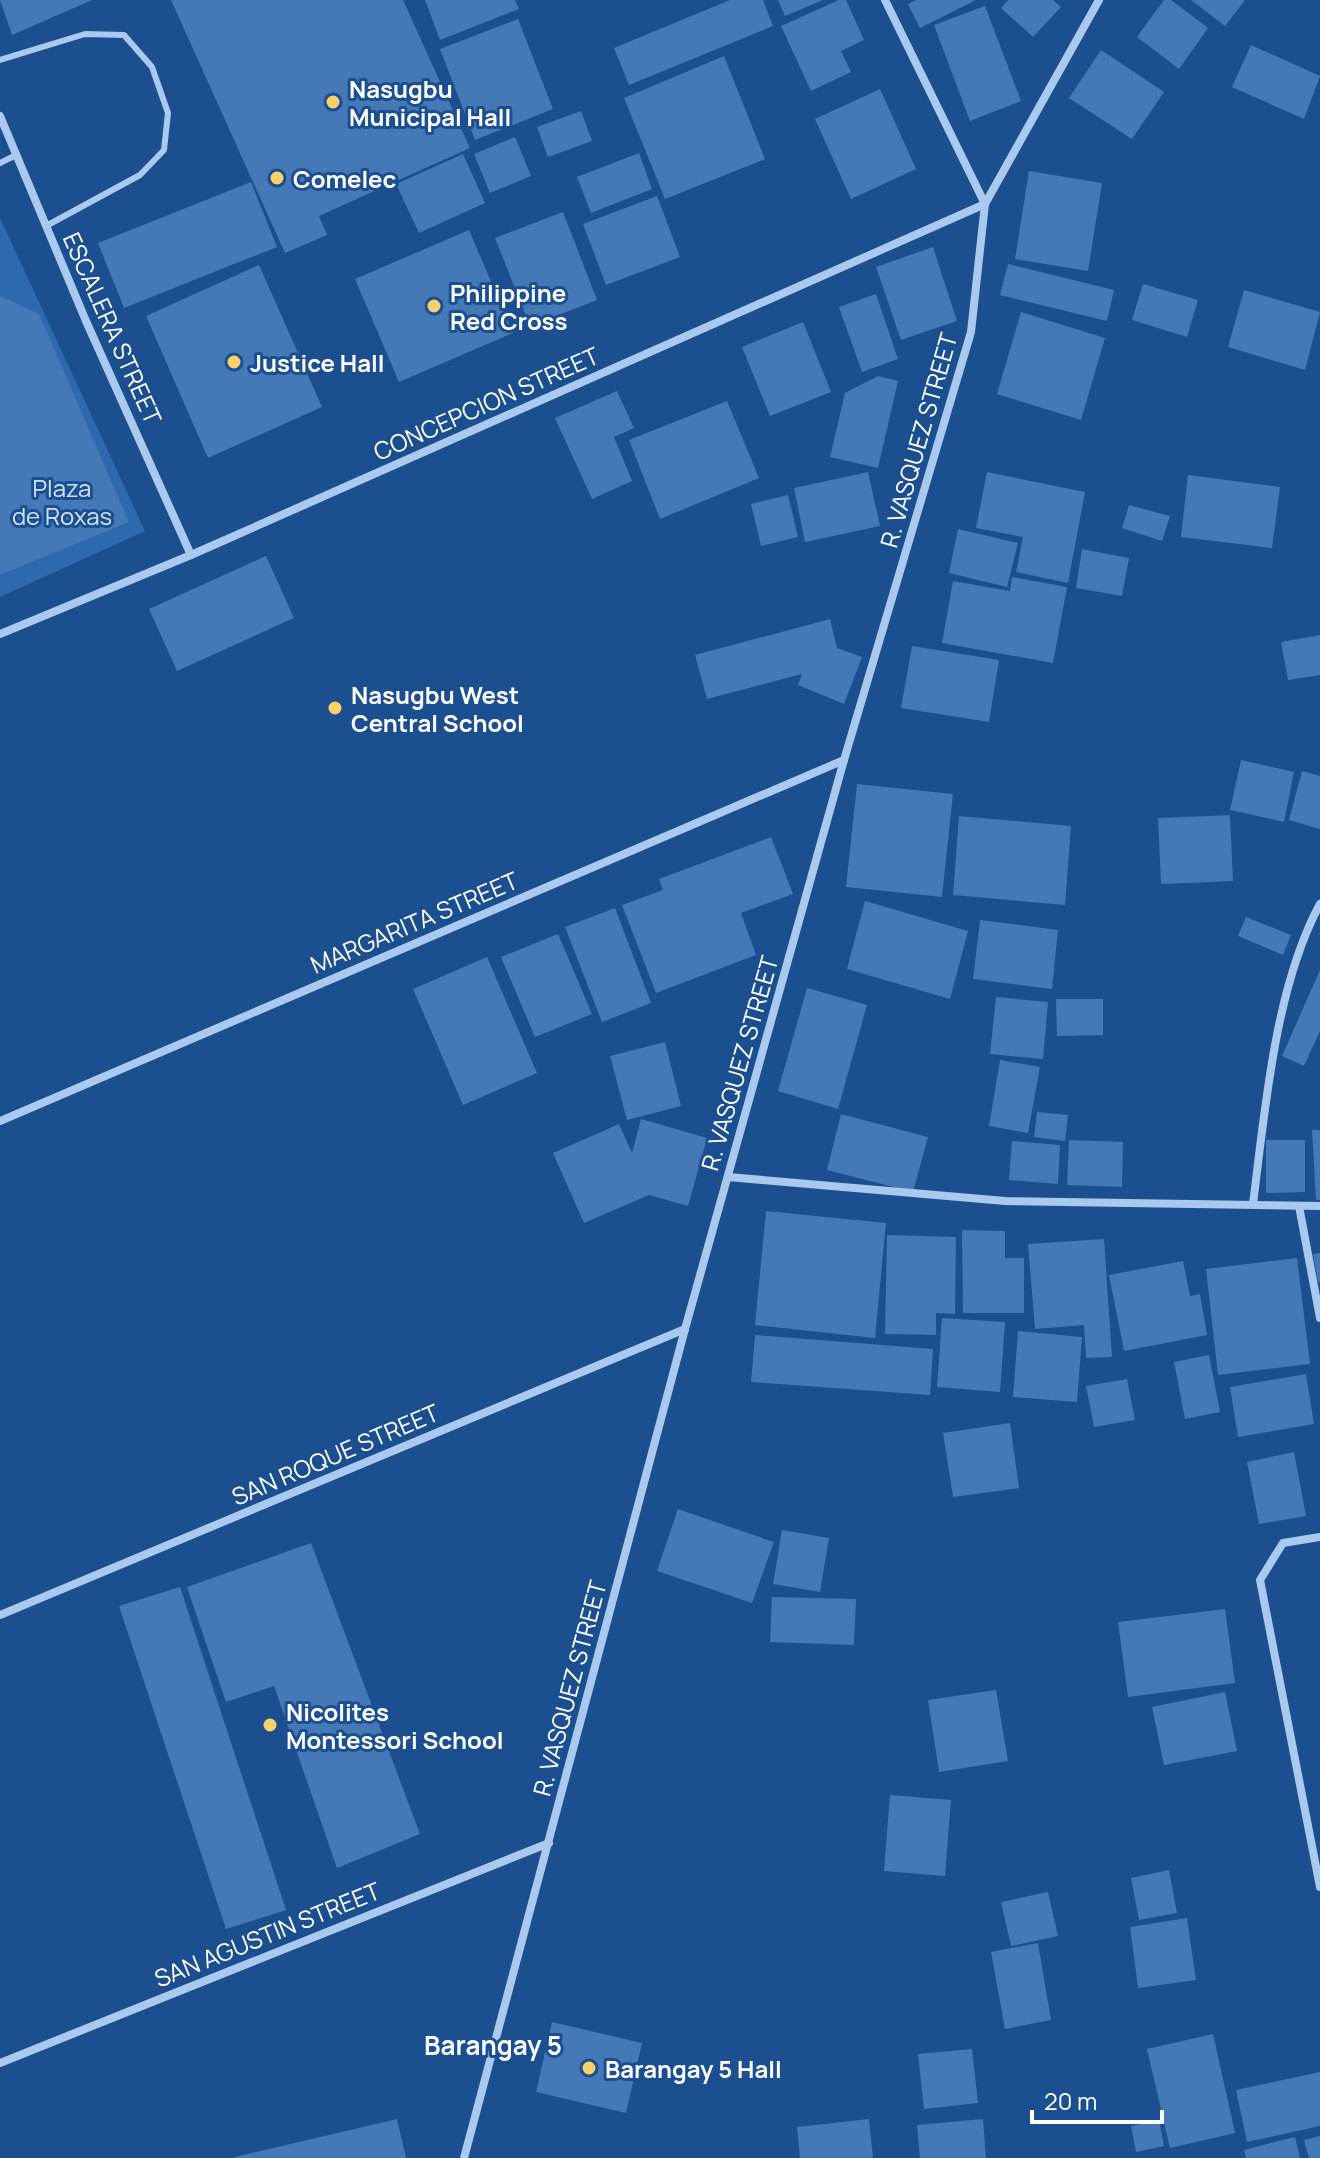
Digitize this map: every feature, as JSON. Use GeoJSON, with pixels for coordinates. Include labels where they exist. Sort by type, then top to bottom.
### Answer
{"type":"FeatureCollection","features":[{"type":"Feature","properties":{"kind":"street"},"geometry":{"type":"LineString","coordinates":[[885,0],[985,204]]}},
{"type":"Feature","properties":{"kind":"street","name":"R. VASQUEZ STREET"},"geometry":{"type":"LineString","coordinates":[[464,2158],[685,1329],[844,760],[971,332],[985,204],[1099,0]]}},
{"type":"Feature","properties":{"kind":"street","name":"ESCALERA STREET"},"geometry":{"type":"LineString","coordinates":[[0,116],[191,555]]}},
{"type":"Feature","properties":{"kind":"street","name":"CONCEPCION STREET"},"geometry":{"type":"LineString","coordinates":[[0,634],[191,555],[985,204]]}},
{"type":"Feature","properties":{"kind":"street","name":"MARGARITA STREET"},"geometry":{"type":"LineString","coordinates":[[0,1121],[844,760]]}},
{"type":"Feature","properties":{"kind":"street"},"geometry":{"type":"LineString","coordinates":[[1253,1204],[1271,1062],[1306,930],[1320,904]]}},
{"type":"Feature","properties":{"kind":"street"},"geometry":{"type":"LineString","coordinates":[[728,1177],[1005,1201],[1320,1206]]}},
{"type":"Feature","properties":{"kind":"street"},"geometry":{"type":"LineString","coordinates":[[1299,1206],[1320,1318]]}},
{"type":"Feature","properties":{"kind":"street","name":"SAN ROQUE STREET"},"geometry":{"type":"LineString","coordinates":[[0,1615],[685,1329]]}},
{"type":"Feature","properties":{"kind":"street"},"geometry":{"type":"LineString","coordinates":[[1320,1537],[1283,1543],[1260,1580],[1320,1887]]}},
{"type":"Feature","properties":{"kind":"street","name":"SAN AGUSTIN STREET"},"geometry":{"type":"LineString","coordinates":[[0,2063],[549,1843]]}},
{"type":"Feature","properties":{"kind":"lane"},"geometry":{"type":"LineString","coordinates":[[0,60],[22,50],[85,34],[124,35],[152,67],[168,113],[164,150],[140,175],[46,226]]}},
{"type":"Feature","properties":{"kind":"lane"},"geometry":{"type":"LineString","coordinates":[[0,163],[16,155]]}},
{"type":"Feature","properties":{"kind":"green space","name":"Plaza de Roxas"},"geometry":{"type":"Polygon","coordinates":[[[0,218],[145,531],[0,597],[0,218]]]}},
{"type":"Feature","properties":{"kind":"building"},"geometry":{"type":"Polygon","coordinates":[[[0,0],[92,0],[12,35],[0,0]]]}},
{"type":"Feature","properties":{"kind":"building","name":"Nasugbu Municipal Hall"},"geometry":{"type":"Polygon","coordinates":[[[171,0],[403,0],[470,148],[319,216],[327,235],[285,253],[171,0]]]}},
{"type":"Feature","properties":{"kind":"building"},"geometry":{"type":"Polygon","coordinates":[[[425,0],[515,0],[519,9],[440,40],[425,0]]]}},
{"type":"Feature","properties":{"kind":"building"},"geometry":{"type":"Polygon","coordinates":[[[730,0],[763,0],[773,26],[629,85],[614,48],[730,0]]]}},
{"type":"Feature","properties":{"kind":"building"},"geometry":{"type":"Polygon","coordinates":[[[778,0],[823,0],[785,16],[778,0]]]}},
{"type":"Feature","properties":{"kind":"building"},"geometry":{"type":"Polygon","coordinates":[[[839,0],[846,0],[864,40],[841,51],[851,72],[811,91],[781,26],[839,0]]]}},
{"type":"Feature","properties":{"kind":"building"},"geometry":{"type":"Polygon","coordinates":[[[916,0],[976,0],[920,28],[908,4],[916,0]]]}},
{"type":"Feature","properties":{"kind":"building"},"geometry":{"type":"Polygon","coordinates":[[[1008,0],[1053,0],[1061,7],[1033,37],[1001,8],[1008,0]]]}},
{"type":"Feature","properties":{"kind":"building"},"geometry":{"type":"Polygon","coordinates":[[[1164,0],[1171,0],[1208,28],[1179,69],[1137,37],[1164,0]]]}},
{"type":"Feature","properties":{"kind":"building"},"geometry":{"type":"Polygon","coordinates":[[[1191,0],[1245,0],[1225,26],[1191,0]]]}},
{"type":"Feature","properties":{"kind":"building"},"geometry":{"type":"Polygon","coordinates":[[[985,6],[1021,101],[970,121],[934,25],[985,6]]]}},
{"type":"Feature","properties":{"kind":"building"},"geometry":{"type":"Polygon","coordinates":[[[518,19],[553,109],[475,140],[440,49],[518,19]]]}},
{"type":"Feature","properties":{"kind":"building"},"geometry":{"type":"Polygon","coordinates":[[[1251,45],[1320,76],[1304,119],[1232,87],[1251,45]]]}},
{"type":"Feature","properties":{"kind":"building"},"geometry":{"type":"Polygon","coordinates":[[[1101,50],[1164,92],[1132,139],[1069,98],[1101,50]]]}},
{"type":"Feature","properties":{"kind":"building"},"geometry":{"type":"Polygon","coordinates":[[[724,56],[765,159],[665,199],[624,98],[724,56]]]}},
{"type":"Feature","properties":{"kind":"building"},"geometry":{"type":"Polygon","coordinates":[[[880,89],[916,169],[851,199],[815,119],[880,89]]]}},
{"type":"Feature","properties":{"kind":"building"},"geometry":{"type":"Polygon","coordinates":[[[581,111],[592,141],[548,157],[537,127],[581,111]]]}},
{"type":"Feature","properties":{"kind":"building"},"geometry":{"type":"Polygon","coordinates":[[[515,137],[531,176],[490,193],[474,154],[515,137]]]}},
{"type":"Feature","properties":{"kind":"building"},"geometry":{"type":"Polygon","coordinates":[[[639,153],[652,189],[591,213],[577,177],[639,153]]]}},
{"type":"Feature","properties":{"kind":"building"},"geometry":{"type":"Polygon","coordinates":[[[463,154],[485,203],[419,233],[396,184],[463,154]]]}},
{"type":"Feature","properties":{"kind":"building"},"geometry":{"type":"Polygon","coordinates":[[[1029,171],[1102,183],[1088,271],[1015,259],[1029,171]]]}},
{"type":"Feature","properties":{"kind":"building"},"geometry":{"type":"Polygon","coordinates":[[[251,182],[277,247],[124,308],[98,243],[251,182]]]}},
{"type":"Feature","properties":{"kind":"building"},"geometry":{"type":"Polygon","coordinates":[[[657,196],[680,257],[606,285],[583,224],[657,196]]]}},
{"type":"Feature","properties":{"kind":"building"},"geometry":{"type":"Polygon","coordinates":[[[563,212],[597,300],[530,326],[495,238],[563,212]]]}},
{"type":"Feature","properties":{"kind":"building","name":"Philippine Red Cross"},"geometry":{"type":"Polygon","coordinates":[[[469,230],[513,333],[399,382],[355,279],[469,230]]]}},
{"type":"Feature","properties":{"kind":"building"},"geometry":{"type":"Polygon","coordinates":[[[933,247],[957,321],[901,340],[876,267],[933,247]]]}},
{"type":"Feature","properties":{"kind":"building"},"geometry":{"type":"Polygon","coordinates":[[[1008,264],[1114,290],[1107,321],[1000,295],[1008,264]]]}},
{"type":"Feature","properties":{"kind":"building","name":"Justice Hall"},"geometry":{"type":"Polygon","coordinates":[[[259,265],[322,407],[208,458],[146,316],[259,265]]]}},
{"type":"Feature","properties":{"kind":"building"},"geometry":{"type":"Polygon","coordinates":[[[1143,284],[1198,300],[1187,337],[1132,320],[1143,284]]]}},
{"type":"Feature","properties":{"kind":"building"},"geometry":{"type":"Polygon","coordinates":[[[1244,290],[1320,312],[1305,370],[1228,347],[1244,290]]]}},
{"type":"Feature","properties":{"kind":"building"},"geometry":{"type":"Polygon","coordinates":[[[876,294],[898,359],[862,372],[839,307],[876,294]]]}},
{"type":"Feature","properties":{"kind":"building","name":"Plaza de Roxas"},"geometry":{"type":"Polygon","coordinates":[[[0,296],[39,314],[129,522],[0,575],[0,296]]]}},
{"type":"Feature","properties":{"kind":"building"},"geometry":{"type":"Polygon","coordinates":[[[1021,312],[1105,338],[1081,420],[997,394],[1021,312]]]}},
{"type":"Feature","properties":{"kind":"building"},"geometry":{"type":"Polygon","coordinates":[[[803,322],[831,392],[770,416],[742,347],[803,322]]]}},
{"type":"Feature","properties":{"kind":"building"},"geometry":{"type":"Polygon","coordinates":[[[878,376],[898,381],[878,468],[830,457],[845,393],[878,376]]]}},
{"type":"Feature","properties":{"kind":"building"},"geometry":{"type":"Polygon","coordinates":[[[617,391],[634,428],[614,437],[632,481],[592,499],[555,418],[617,391]]]}},
{"type":"Feature","properties":{"kind":"building"},"geometry":{"type":"Polygon","coordinates":[[[727,401],[759,478],[660,519],[629,440],[727,401]]]}},
{"type":"Feature","properties":{"kind":"building"},"geometry":{"type":"Polygon","coordinates":[[[868,472],[880,526],[805,542],[794,488],[868,472]]]}},
{"type":"Feature","properties":{"kind":"building"},"geometry":{"type":"Polygon","coordinates":[[[987,472],[1085,492],[1068,583],[1016,572],[1023,537],[976,528],[987,472]]]}},
{"type":"Feature","properties":{"kind":"building"},"geometry":{"type":"Polygon","coordinates":[[[1188,475],[1280,487],[1272,548],[1181,537],[1188,475]]]}},
{"type":"Feature","properties":{"kind":"building"},"geometry":{"type":"Polygon","coordinates":[[[788,495],[798,537],[761,546],[751,504],[788,495]]]}},
{"type":"Feature","properties":{"kind":"building"},"geometry":{"type":"Polygon","coordinates":[[[1129,505],[1170,516],[1162,541],[1122,528],[1129,505]]]}},
{"type":"Feature","properties":{"kind":"building"},"geometry":{"type":"Polygon","coordinates":[[[958,529],[1018,543],[1007,587],[949,573],[958,529]]]}},
{"type":"Feature","properties":{"kind":"building"},"geometry":{"type":"Polygon","coordinates":[[[1082,549],[1129,558],[1122,596],[1076,588],[1082,549]]]}},
{"type":"Feature","properties":{"kind":"building"},"geometry":{"type":"Polygon","coordinates":[[[266,556],[294,618],[177,671],[149,609],[266,556]]]}},
{"type":"Feature","properties":{"kind":"building"},"geometry":{"type":"Polygon","coordinates":[[[1012,577],[1067,587],[1053,663],[942,643],[953,581],[1010,591],[1012,577]]]}},
{"type":"Feature","properties":{"kind":"building"},"geometry":{"type":"Polygon","coordinates":[[[830,619],[837,648],[862,657],[844,704],[798,685],[802,674],[707,699],[695,655],[830,619]]]}},
{"type":"Feature","properties":{"kind":"building"},"geometry":{"type":"Polygon","coordinates":[[[1320,635],[1320,675],[1288,680],[1281,642],[1320,635]]]}},
{"type":"Feature","properties":{"kind":"building"},"geometry":{"type":"Polygon","coordinates":[[[912,646],[999,660],[989,722],[901,708],[912,646]]]}},
{"type":"Feature","properties":{"kind":"building"},"geometry":{"type":"Polygon","coordinates":[[[1241,760],[1294,772],[1284,822],[1230,810],[1241,760]]]}},
{"type":"Feature","properties":{"kind":"building"},"geometry":{"type":"Polygon","coordinates":[[[1302,771],[1320,776],[1320,829],[1289,820],[1302,771]]]}},
{"type":"Feature","properties":{"kind":"building"},"geometry":{"type":"Polygon","coordinates":[[[857,784],[953,794],[942,897],[846,887],[857,784]]]}},
{"type":"Feature","properties":{"kind":"building"},"geometry":{"type":"Polygon","coordinates":[[[1230,815],[1233,881],[1161,884],[1158,818],[1230,815]]]}},
{"type":"Feature","properties":{"kind":"building"},"geometry":{"type":"Polygon","coordinates":[[[959,816],[1071,826],[1065,905],[953,895],[959,816]]]}},
{"type":"Feature","properties":{"kind":"building"},"geometry":{"type":"Polygon","coordinates":[[[771,837],[793,894],[741,913],[756,955],[656,993],[622,905],[663,890],[659,879],[771,837]]]}},
{"type":"Feature","properties":{"kind":"building"},"geometry":{"type":"Polygon","coordinates":[[[865,901],[968,931],[950,999],[847,969],[865,901]]]}},
{"type":"Feature","properties":{"kind":"building"},"geometry":{"type":"Polygon","coordinates":[[[615,908],[651,1003],[602,1022],[565,927],[615,908]]]}},
{"type":"Feature","properties":{"kind":"building"},"geometry":{"type":"Polygon","coordinates":[[[1246,917],[1291,935],[1283,955],[1238,936],[1246,917]]]}},
{"type":"Feature","properties":{"kind":"building"},"geometry":{"type":"Polygon","coordinates":[[[980,920],[1058,930],[1052,989],[973,979],[980,920]]]}},
{"type":"Feature","properties":{"kind":"building"},"geometry":{"type":"Polygon","coordinates":[[[558,934],[592,1014],[535,1037],[501,957],[558,934]]]}},
{"type":"Feature","properties":{"kind":"building"},"geometry":{"type":"Polygon","coordinates":[[[487,957],[537,1073],[463,1105],[413,989],[487,957]]]}},
{"type":"Feature","properties":{"kind":"building"},"geometry":{"type":"Polygon","coordinates":[[[1320,970],[1320,1031],[1304,1066],[1282,1056],[1320,970]]]}},
{"type":"Feature","properties":{"kind":"building"},"geometry":{"type":"Polygon","coordinates":[[[807,988],[867,1005],[838,1109],[778,1091],[807,988]]]}},
{"type":"Feature","properties":{"kind":"building"},"geometry":{"type":"Polygon","coordinates":[[[996,997],[1048,1002],[1043,1059],[990,1054],[996,997]]]}},
{"type":"Feature","properties":{"kind":"building"},"geometry":{"type":"Polygon","coordinates":[[[1056,999],[1103,999],[1103,1035],[1057,1036],[1056,999]]]}},
{"type":"Feature","properties":{"kind":"building"},"geometry":{"type":"Polygon","coordinates":[[[665,1042],[681,1106],[627,1120],[610,1056],[665,1042]]]}},
{"type":"Feature","properties":{"kind":"building"},"geometry":{"type":"Polygon","coordinates":[[[1000,1060],[1040,1067],[1028,1133],[989,1126],[1000,1060]]]}},
{"type":"Feature","properties":{"kind":"building"},"geometry":{"type":"Polygon","coordinates":[[[1037,1112],[1068,1115],[1065,1141],[1034,1137],[1037,1112]]]}},
{"type":"Feature","properties":{"kind":"building"},"geometry":{"type":"Polygon","coordinates":[[[841,1114],[928,1137],[913,1192],[827,1170],[841,1114]]]}},
{"type":"Feature","properties":{"kind":"building"},"geometry":{"type":"Polygon","coordinates":[[[641,1119],[707,1138],[688,1206],[649,1195],[584,1223],[553,1153],[619,1124],[632,1153],[641,1119]]]}},
{"type":"Feature","properties":{"kind":"building"},"geometry":{"type":"Polygon","coordinates":[[[1312,1130],[1320,1130],[1320,1200],[1316,1200],[1312,1130]]]}},
{"type":"Feature","properties":{"kind":"building"},"geometry":{"type":"Polygon","coordinates":[[[1069,1140],[1123,1142],[1122,1187],[1067,1185],[1069,1140]]]}},
{"type":"Feature","properties":{"kind":"building"},"geometry":{"type":"Polygon","coordinates":[[[1266,1140],[1305,1140],[1305,1192],[1266,1193],[1266,1140]]]}},
{"type":"Feature","properties":{"kind":"building"},"geometry":{"type":"Polygon","coordinates":[[[1012,1141],[1060,1145],[1058,1184],[1009,1180],[1012,1141]]]}},
{"type":"Feature","properties":{"kind":"building"},"geometry":{"type":"Polygon","coordinates":[[[766,1211],[886,1223],[875,1338],[755,1325],[766,1211]]]}},
{"type":"Feature","properties":{"kind":"building"},"geometry":{"type":"Polygon","coordinates":[[[962,1230],[1005,1231],[1005,1258],[1024,1258],[1024,1313],[963,1313],[962,1230]]]}},
{"type":"Feature","properties":{"kind":"building"},"geometry":{"type":"Polygon","coordinates":[[[887,1235],[956,1237],[955,1314],[936,1313],[936,1335],[885,1334],[887,1235]]]}},
{"type":"Feature","properties":{"kind":"building"},"geometry":{"type":"Polygon","coordinates":[[[1104,1239],[1112,1357],[1086,1358],[1084,1325],[1035,1329],[1028,1244],[1104,1239]]]}},
{"type":"Feature","properties":{"kind":"building"},"geometry":{"type":"Polygon","coordinates":[[[1320,1253],[1320,1282],[1318,1282],[1313,1254],[1320,1253]]]}},
{"type":"Feature","properties":{"kind":"building"},"geometry":{"type":"Polygon","coordinates":[[[1297,1258],[1310,1364],[1218,1375],[1206,1269],[1297,1258]]]}},
{"type":"Feature","properties":{"kind":"building"},"geometry":{"type":"Polygon","coordinates":[[[1183,1261],[1190,1296],[1200,1294],[1207,1335],[1124,1351],[1109,1275],[1183,1261]]]}},
{"type":"Feature","properties":{"kind":"building"},"geometry":{"type":"Polygon","coordinates":[[[942,1318],[1005,1322],[1000,1392],[937,1387],[942,1318]]]}},
{"type":"Feature","properties":{"kind":"building"},"geometry":{"type":"Polygon","coordinates":[[[1018,1331],[1082,1337],[1077,1402],[1013,1397],[1018,1331]]]}},
{"type":"Feature","properties":{"kind":"building"},"geometry":{"type":"Polygon","coordinates":[[[755,1335],[933,1349],[930,1395],[751,1382],[755,1335]]]}},
{"type":"Feature","properties":{"kind":"building"},"geometry":{"type":"Polygon","coordinates":[[[1209,1355],[1220,1412],[1185,1419],[1174,1362],[1209,1355]]]}},
{"type":"Feature","properties":{"kind":"building"},"geometry":{"type":"Polygon","coordinates":[[[1306,1374],[1314,1424],[1238,1437],[1230,1387],[1306,1374]]]}},
{"type":"Feature","properties":{"kind":"building"},"geometry":{"type":"Polygon","coordinates":[[[1127,1379],[1135,1420],[1094,1427],[1086,1386],[1127,1379]]]}},
{"type":"Feature","properties":{"kind":"building"},"geometry":{"type":"Polygon","coordinates":[[[1010,1423],[1019,1488],[953,1497],[943,1433],[1010,1423]]]}},
{"type":"Feature","properties":{"kind":"building"},"geometry":{"type":"Polygon","coordinates":[[[1294,1452],[1306,1516],[1259,1524],[1247,1462],[1294,1452]]]}},
{"type":"Feature","properties":{"kind":"building"},"geometry":{"type":"Polygon","coordinates":[[[678,1509],[774,1542],[752,1603],[657,1571],[678,1509]]]}},
{"type":"Feature","properties":{"kind":"building"},"geometry":{"type":"Polygon","coordinates":[[[782,1530],[829,1538],[820,1592],[773,1584],[782,1530]]]}},
{"type":"Feature","properties":{"kind":"building"},"geometry":{"type":"Polygon","coordinates":[[[311,1543],[420,1834],[337,1868],[274,1686],[226,1702],[187,1587],[311,1543]]]}},
{"type":"Feature","properties":{"kind":"building"},"geometry":{"type":"Polygon","coordinates":[[[180,1587],[286,1910],[226,1929],[119,1606],[180,1587]]]}},
{"type":"Feature","properties":{"kind":"building"},"geometry":{"type":"Polygon","coordinates":[[[772,1597],[856,1599],[854,1645],[770,1642],[772,1597]]]}},
{"type":"Feature","properties":{"kind":"building"},"geometry":{"type":"Polygon","coordinates":[[[1225,1609],[1235,1683],[1128,1697],[1118,1622],[1225,1609]]]}},
{"type":"Feature","properties":{"kind":"building"},"geometry":{"type":"Polygon","coordinates":[[[996,1690],[1008,1761],[939,1772],[928,1700],[996,1690]]]}},
{"type":"Feature","properties":{"kind":"building"},"geometry":{"type":"Polygon","coordinates":[[[1225,1692],[1237,1751],[1164,1765],[1152,1707],[1225,1692]]]}},
{"type":"Feature","properties":{"kind":"building"},"geometry":{"type":"Polygon","coordinates":[[[890,1795],[951,1800],[945,1876],[884,1871],[890,1795]]]}},
{"type":"Feature","properties":{"kind":"building"},"geometry":{"type":"Polygon","coordinates":[[[1169,1870],[1177,1913],[1139,1920],[1131,1878],[1169,1870]]]}},
{"type":"Feature","properties":{"kind":"building"},"geometry":{"type":"Polygon","coordinates":[[[1048,1892],[1058,1936],[1011,1946],[1001,1902],[1048,1892]]]}},
{"type":"Feature","properties":{"kind":"building"},"geometry":{"type":"Polygon","coordinates":[[[1187,1918],[1196,1980],[1138,1988],[1130,1927],[1187,1918]]]}},
{"type":"Feature","properties":{"kind":"building"},"geometry":{"type":"Polygon","coordinates":[[[1038,1943],[1051,2020],[1005,2029],[991,1952],[1038,1943]]]}},
{"type":"Feature","properties":{"kind":"building","name":"Barangay 5 Hall"},"geometry":{"type":"Polygon","coordinates":[[[552,2022],[642,2043],[626,2113],[536,2092],[552,2022]]]}},
{"type":"Feature","properties":{"kind":"building"},"geometry":{"type":"Polygon","coordinates":[[[1213,2034],[1235,2133],[1170,2148],[1147,2049],[1213,2034]]]}},
{"type":"Feature","properties":{"kind":"building"},"geometry":{"type":"Polygon","coordinates":[[[972,2049],[978,2103],[924,2109],[918,2054],[972,2049]]]}},
{"type":"Feature","properties":{"kind":"building"},"geometry":{"type":"Polygon","coordinates":[[[1320,2072],[1320,2126],[1247,2142],[1236,2090],[1320,2072]]]}},
{"type":"Feature","properties":{"kind":"building"},"geometry":{"type":"Polygon","coordinates":[[[397,2119],[406,2158],[235,2158],[235,2157],[397,2119]]]}},
{"type":"Feature","properties":{"kind":"building"},"geometry":{"type":"Polygon","coordinates":[[[869,2119],[873,2158],[800,2158],[797,2127],[869,2119]]]}},
{"type":"Feature","properties":{"kind":"building"},"geometry":{"type":"Polygon","coordinates":[[[983,2119],[986,2158],[920,2158],[917,2125],[983,2119]]]}},
{"type":"Feature","properties":{"kind":"building"},"geometry":{"type":"Polygon","coordinates":[[[1159,2120],[1164,2146],[1136,2152],[1131,2126],[1159,2120]]]}},
{"type":"Feature","properties":{"kind":"building"},"geometry":{"type":"Polygon","coordinates":[[[1320,2136],[1320,2158],[1309,2158],[1304,2140],[1320,2136]]]}},
{"type":"Feature","properties":{"kind":"building"},"geometry":{"type":"Polygon","coordinates":[[[1295,2137],[1300,2158],[1246,2158],[1244,2150],[1295,2137]]]}},
{"type":"Feature","properties":{"kind":"place","name":"Nasugbu Municipal Hall"},"geometry":{"type":"Point","coordinates":[333,102]}},
{"type":"Feature","properties":{"kind":"place","name":"Comelec"},"geometry":{"type":"Point","coordinates":[277,178]}},
{"type":"Feature","properties":{"kind":"place","name":"Philippine Red Cross"},"geometry":{"type":"Point","coordinates":[434,306]}},
{"type":"Feature","properties":{"kind":"place","name":"Justice Hall"},"geometry":{"type":"Point","coordinates":[234,362]}},
{"type":"Feature","properties":{"kind":"place","name":"Nasugbu West Central School"},"geometry":{"type":"Point","coordinates":[335,708]}},
{"type":"Feature","properties":{"kind":"place","name":"Nicolites Montessori School"},"geometry":{"type":"Point","coordinates":[270,1725]}},
{"type":"Feature","properties":{"kind":"place","name":"Barangay 5 Hall"},"geometry":{"type":"Point","coordinates":[589,2068]}},
{"type":"Feature","properties":{"kind":"district","name":"Barangay 5"},"geometry":{"type":"Point","coordinates":[493,2045]}}]}
